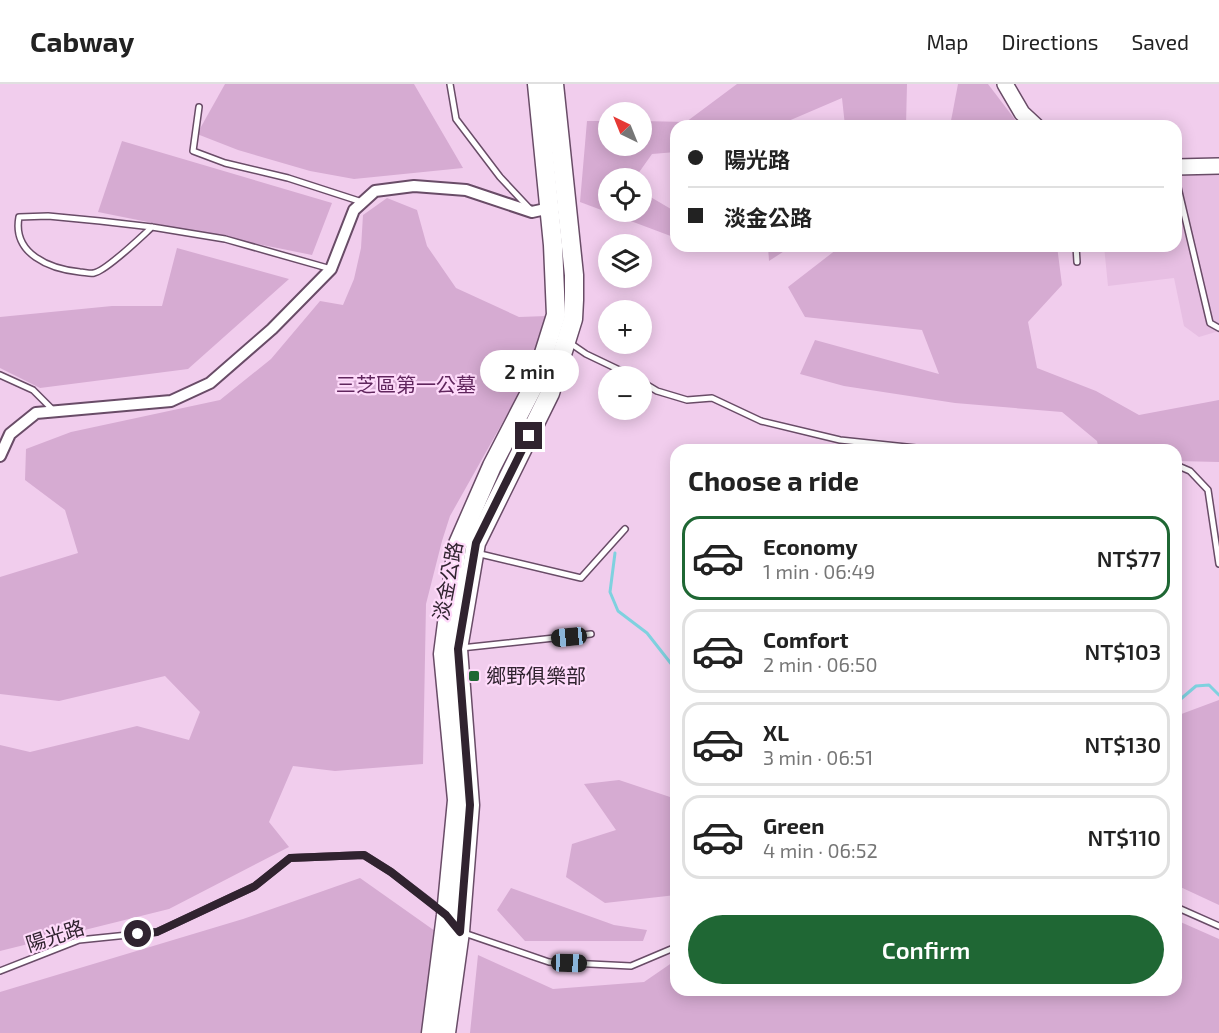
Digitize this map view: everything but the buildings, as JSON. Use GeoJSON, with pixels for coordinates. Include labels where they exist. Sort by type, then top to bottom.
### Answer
{"type":"FeatureCollection","features":[{"type":"Feature","properties":{"kind":"main road","name":"淡金公路"},"geometry":{"type":"LineString","coordinates":[[446,1033],[460,932],[470,805],[458,649],[476,543],[489,496],[492,466],[534,385],[556,315],[554,245],[537,84]]}},
{"type":"Feature","properties":{"kind":"main road","name":"淡金公路"},"geometry":{"type":"LineString","coordinates":[[431,1033],[446,915],[457,800],[443,654],[457,546],[550,393],[573,319],[574,274],[550,210],[554,84]]}},
{"type":"Feature","properties":{"kind":"street"},"geometry":{"type":"LineString","coordinates":[[1005,84],[1022,113],[1030,120]]}},
{"type":"Feature","properties":{"kind":"street"},"geometry":{"type":"LineString","coordinates":[[1182,167],[1219,166]]}},
{"type":"Feature","properties":{"kind":"street"},"geometry":{"type":"LineString","coordinates":[[0,456],[10,434],[36,413],[171,400],[210,383],[272,329],[331,269],[354,210],[375,191],[414,186],[466,190],[550,210]]}},
{"type":"Feature","properties":{"kind":"lane"},"geometry":{"type":"LineString","coordinates":[[450,84],[456,119],[500,177],[550,210]]}},
{"type":"Feature","properties":{"kind":"lane"},"geometry":{"type":"LineString","coordinates":[[199,107],[193,151],[225,163],[288,178],[362,202]]}},
{"type":"Feature","properties":{"kind":"lane"},"geometry":{"type":"LineString","coordinates":[[1182,204],[1210,323],[1219,328]]}},
{"type":"Feature","properties":{"kind":"lane"},"geometry":{"type":"LineString","coordinates":[[152,227],[110,264],[94,273],[67,270],[36,259],[21,243],[17,226],[19,217],[48,216],[152,227],[225,238],[331,269]]}},
{"type":"Feature","properties":{"kind":"lane"},"geometry":{"type":"LineString","coordinates":[[1076,252],[1077,262]]}},
{"type":"Feature","properties":{"kind":"lane"},"geometry":{"type":"LineString","coordinates":[[566,340],[586,354],[611,366]]}},
{"type":"Feature","properties":{"kind":"lane"},"geometry":{"type":"LineString","coordinates":[[0,375],[33,390],[54,412]]}},
{"type":"Feature","properties":{"kind":"lane"},"geometry":{"type":"LineString","coordinates":[[652,388],[687,400],[712,398],[761,421],[840,440],[878,444]]}},
{"type":"Feature","properties":{"kind":"lane"},"geometry":{"type":"LineString","coordinates":[[1182,468],[1190,471],[1208,490],[1219,564]]}},
{"type":"Feature","properties":{"kind":"lane"},"geometry":{"type":"LineString","coordinates":[[475,552],[581,578],[625,528]]}},
{"type":"Feature","properties":{"kind":"lane"},"geometry":{"type":"LineString","coordinates":[[458,649],[591,634]]}},
{"type":"Feature","properties":{"kind":"lane","name":"陽光路"},"geometry":{"type":"LineString","coordinates":[[0,971],[80,940],[157,932],[255,886],[290,858],[364,855],[391,872],[446,915],[460,932]]}},
{"type":"Feature","properties":{"kind":"lane"},"geometry":{"type":"LineString","coordinates":[[1182,910],[1219,926]]}},
{"type":"Feature","properties":{"kind":"lane"},"geometry":{"type":"LineString","coordinates":[[460,932],[549,962],[631,966],[670,949]]}},
{"type":"Feature","properties":{"kind":"shaded area"},"geometry":{"type":"Polygon","coordinates":[[[1219,174],[1219,331],[1199,337],[1184,326],[1174,278],[1108,286],[1105,252],[1182,252],[1182,176],[1219,174]]]}},
{"type":"Feature","properties":{"kind":"green space"},"geometry":{"type":"Polygon","coordinates":[[[225,84],[414,84],[463,168],[354,179],[310,171],[238,150],[197,134],[225,84]]]}},
{"type":"Feature","properties":{"kind":"green space"},"geometry":{"type":"Polygon","coordinates":[[[737,84],[907,84],[906,120],[844,120],[842,98],[791,120],[689,120],[737,84]]]}},
{"type":"Feature","properties":{"kind":"green space"},"geometry":{"type":"Polygon","coordinates":[[[958,84],[988,84],[1015,120],[951,120],[958,84]]]}},
{"type":"Feature","properties":{"kind":"green space"},"geometry":{"type":"Polygon","coordinates":[[[587,121],[598,121],[598,156],[651,156],[642,168],[598,168],[598,209],[580,202],[587,121]]]}},
{"type":"Feature","properties":{"kind":"green space"},"geometry":{"type":"Polygon","coordinates":[[[652,121],[670,122],[670,152],[652,154],[652,121]]]}},
{"type":"Feature","properties":{"kind":"green space"},"geometry":{"type":"Polygon","coordinates":[[[122,141],[332,203],[312,255],[98,212],[122,141]]]}},
{"type":"Feature","properties":{"kind":"green space","name":"三芝區第一公墓"},"geometry":{"type":"Polygon","coordinates":[[[387,198],[417,210],[427,246],[456,288],[519,317],[547,316],[522,388],[450,516],[442,541],[426,604],[423,764],[335,771],[293,766],[269,822],[289,847],[169,909],[0,951],[0,745],[30,752],[137,726],[189,740],[200,712],[165,676],[59,701],[0,694],[0,577],[78,553],[65,510],[25,480],[26,449],[71,432],[220,400],[271,359],[320,301],[343,305],[354,279],[361,248],[363,215],[387,198]]]}},
{"type":"Feature","properties":{"kind":"green space"},"geometry":{"type":"Polygon","coordinates":[[[652,198],[670,208],[670,236],[633,222],[652,222],[652,198]]]}},
{"type":"Feature","properties":{"kind":"green space"},"geometry":{"type":"Polygon","coordinates":[[[177,248],[289,279],[188,369],[40,388],[0,368],[0,317],[112,306],[162,306],[177,248]]]}},
{"type":"Feature","properties":{"kind":"green space"},"geometry":{"type":"Polygon","coordinates":[[[768,252],[783,252],[769,261],[768,252]]]}},
{"type":"Feature","properties":{"kind":"green space"},"geometry":{"type":"Polygon","coordinates":[[[833,252],[1058,252],[1062,285],[1028,322],[1037,368],[1096,391],[1139,415],[1219,400],[1219,462],[1182,461],[1182,444],[1098,444],[1062,412],[955,403],[844,386],[800,374],[815,340],[939,374],[922,330],[805,317],[788,287],[833,252]]]}},
{"type":"Feature","properties":{"kind":"green space"},"geometry":{"type":"Polygon","coordinates":[[[1219,700],[1219,905],[1182,888],[1182,714],[1219,700]]]}},
{"type":"Feature","properties":{"kind":"green space"},"geometry":{"type":"Polygon","coordinates":[[[619,780],[670,797],[670,896],[605,903],[566,877],[572,844],[616,830],[584,784],[619,780]]]}},
{"type":"Feature","properties":{"kind":"green space"},"geometry":{"type":"Polygon","coordinates":[[[360,878],[435,931],[424,1033],[0,1033],[0,992],[243,919],[360,878]]]}},
{"type":"Feature","properties":{"kind":"green space"},"geometry":{"type":"Polygon","coordinates":[[[511,888],[614,925],[647,930],[643,941],[525,941],[497,910],[511,888]]]}},
{"type":"Feature","properties":{"kind":"green space"},"geometry":{"type":"Polygon","coordinates":[[[1182,923],[1219,939],[1219,1033],[470,1033],[478,955],[553,989],[644,982],[670,964],[670,996],[1182,996],[1182,923]]]}},
{"type":"Feature","properties":{"kind":"waterway"},"geometry":{"type":"LineString","coordinates":[[615,553],[610,592],[618,611],[647,633],[670,662]]}},
{"type":"Feature","properties":{"kind":"waterway"},"geometry":{"type":"LineString","coordinates":[[1182,698],[1196,686],[1209,685],[1219,695]]}},
{"type":"Feature","properties":{"kind":"place","name":"鄉野俱樂部"},"geometry":{"type":"Point","coordinates":[474,676]}},
{"type":"Feature","properties":{"kind":"route"},"geometry":{"type":"LineString","coordinates":[[138,934],[157,932],[255,886],[290,858],[364,855],[391,872],[446,915],[460,932],[470,805],[458,649],[476,543],[529,436]]}}]}
